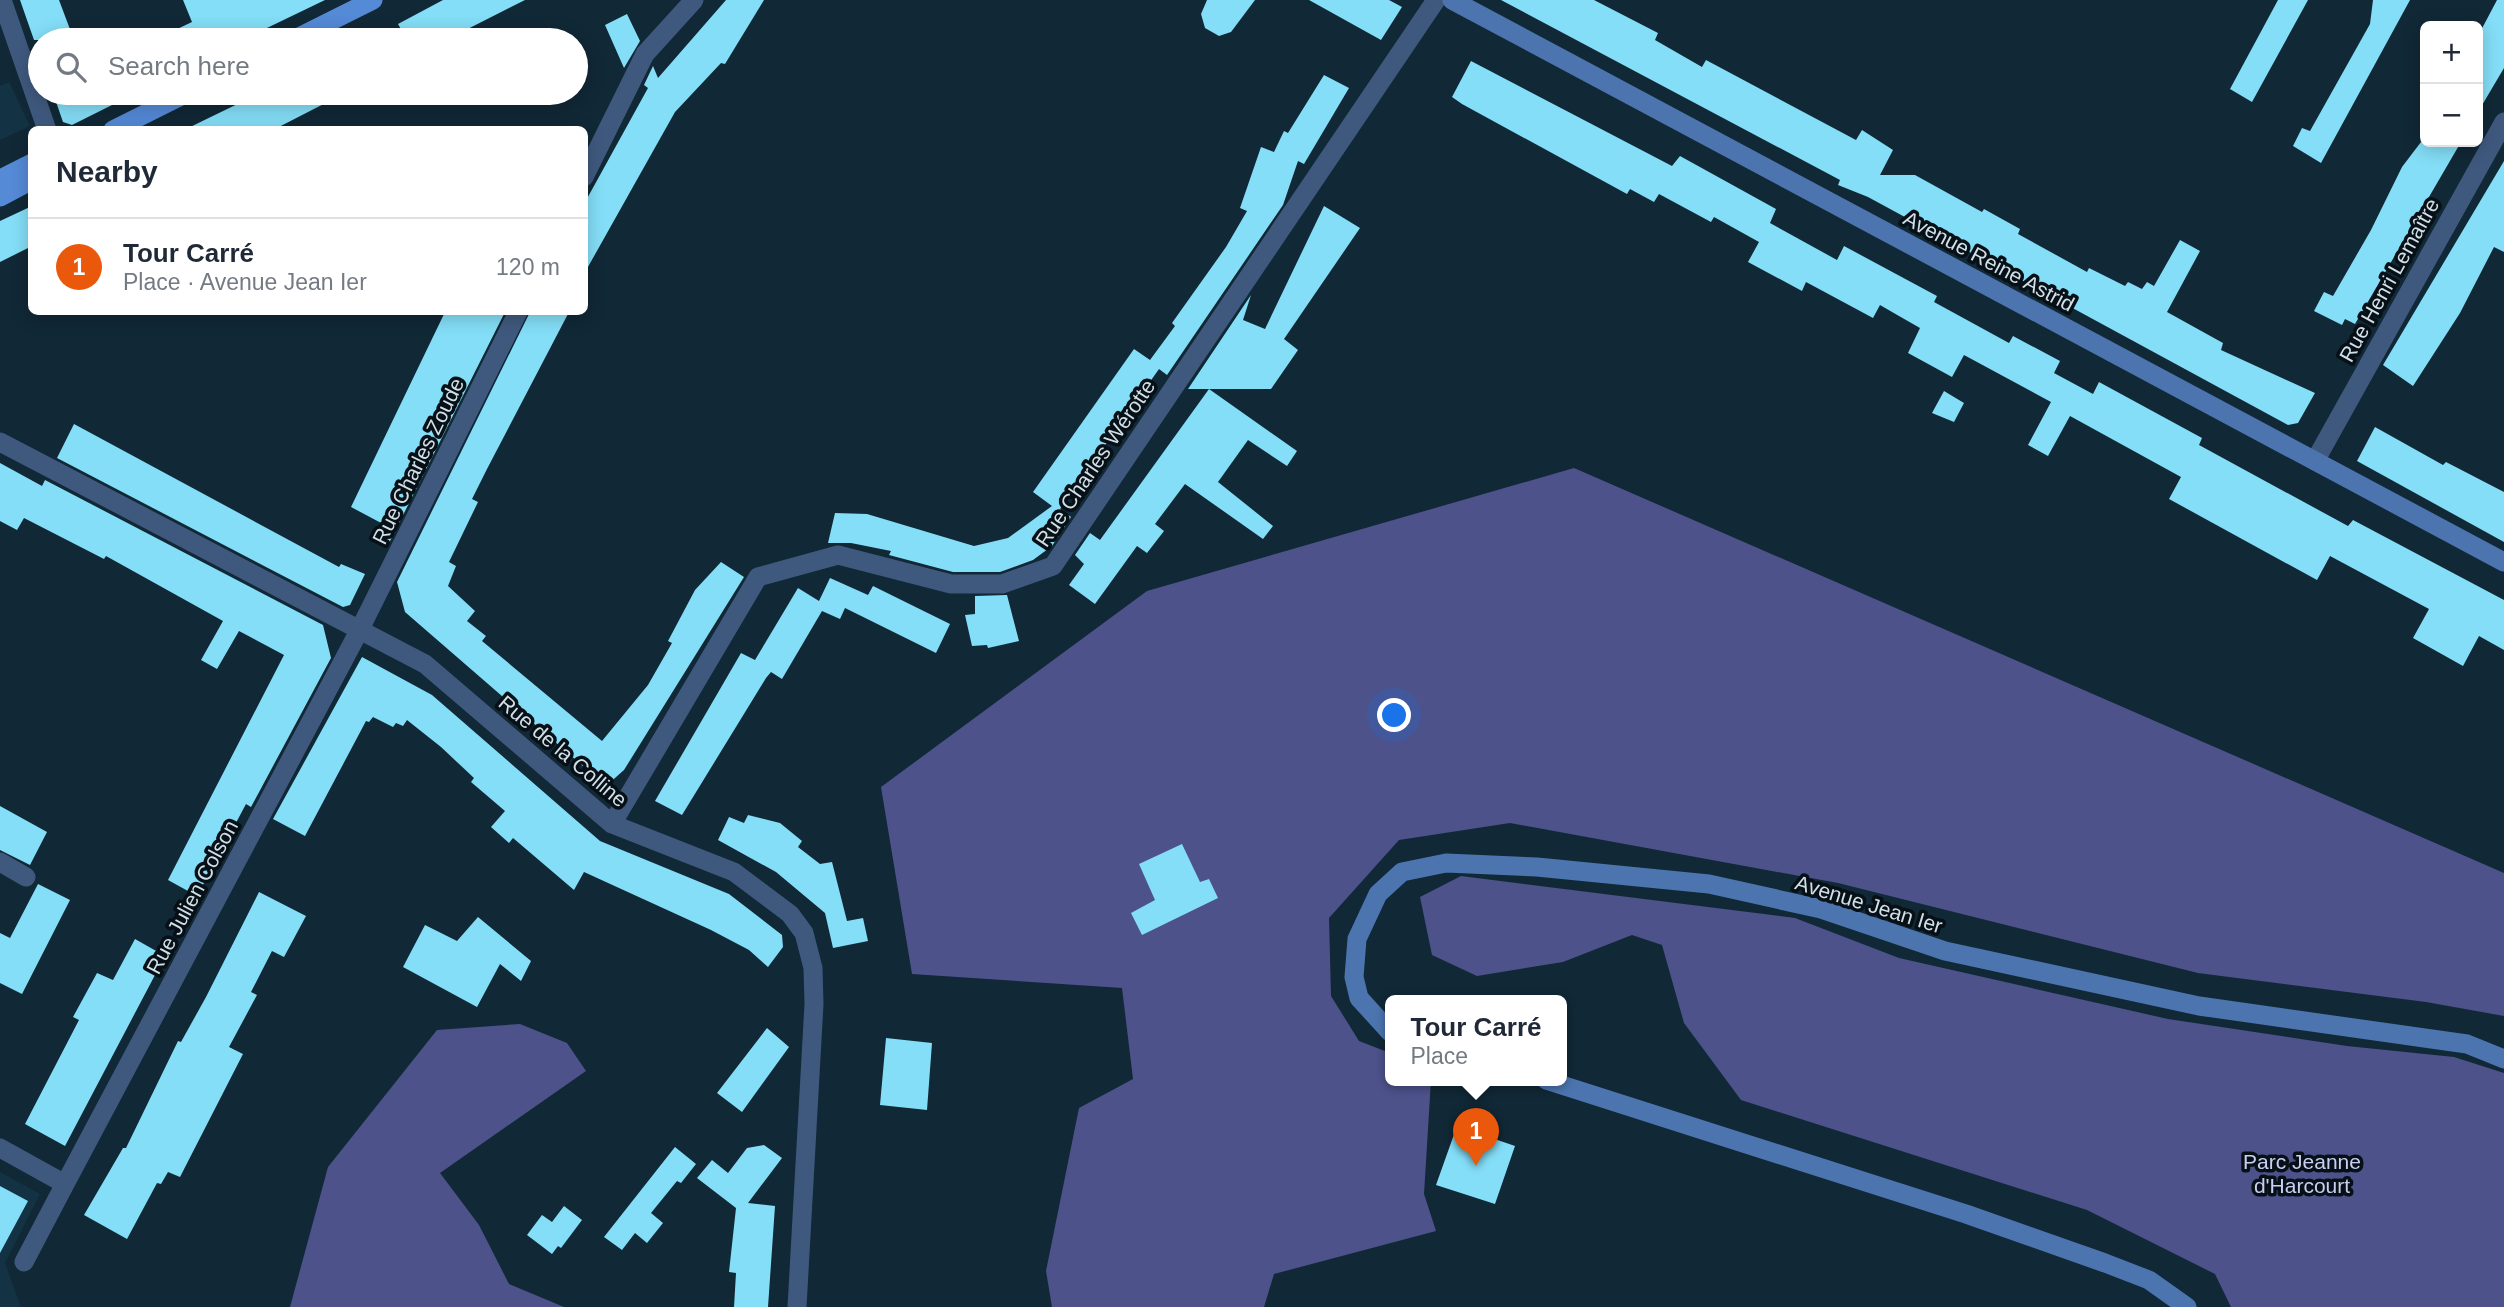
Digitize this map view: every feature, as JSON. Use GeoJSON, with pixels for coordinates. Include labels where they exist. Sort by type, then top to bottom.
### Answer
{"type":"FeatureCollection","features":[{"type":"Feature","properties":{"kind":"main road"},"geometry":{"type":"LineString","coordinates":[[317,28],[373,0]]}},
{"type":"Feature","properties":{"kind":"main road","name":"Avenue Reine Astrid"},"geometry":{"type":"LineString","coordinates":[[1452,0],[2504,562]]}},
{"type":"Feature","properties":{"kind":"main road"},"geometry":{"type":"LineString","coordinates":[[120,126],[163,105]]}},
{"type":"Feature","properties":{"kind":"main road"},"geometry":{"type":"LineString","coordinates":[[0,179],[28,165]]}},
{"type":"Feature","properties":{"kind":"main road"},"geometry":{"type":"LineString","coordinates":[[0,197],[28,182]]}},
{"type":"Feature","properties":{"kind":"main road","name":"Avenue Jean Ier"},"geometry":{"type":"LineString","coordinates":[[1385,1027],[1359,998],[1353,977],[1356,939],[1378,894],[1402,872],[1446,863],[1538,867],[1709,884],[1821,909],[1945,951],[2199,1006],[2467,1044],[2504,1059]]}},
{"type":"Feature","properties":{"kind":"main road"},"geometry":{"type":"LineString","coordinates":[[1565,1086],[1966,1214],[2080,1254],[2149,1280],[2187,1307]]}},
{"type":"Feature","properties":{"kind":"street"},"geometry":{"type":"LineString","coordinates":[[2,0],[28,75]]}},
{"type":"Feature","properties":{"kind":"street"},"geometry":{"type":"LineString","coordinates":[[588,169],[645,54],[694,0]]}},
{"type":"Feature","properties":{"kind":"street","name":"Rue Charles Wérotte"},"geometry":{"type":"LineString","coordinates":[[612,824],[758,577],[838,555],[951,584],[1002,584],[1052,566],[1436,0]]}},
{"type":"Feature","properties":{"kind":"street"},"geometry":{"type":"LineString","coordinates":[[38,105],[46,126]]}},
{"type":"Feature","properties":{"kind":"street","name":"Rue Henri Lemaître"},"geometry":{"type":"LineString","coordinates":[[2315,461],[2504,122]]}},
{"type":"Feature","properties":{"kind":"street","name":"Rue Charles Zoude"},"geometry":{"type":"LineString","coordinates":[[359,631],[517,315]]}},
{"type":"Feature","properties":{"kind":"street","name":"Rue de la Colline"},"geometry":{"type":"LineString","coordinates":[[0,442],[425,664],[612,824],[734,872],[790,914],[804,933],[813,968],[814,1004],[797,1307]]}},
{"type":"Feature","properties":{"kind":"street","name":"Rue Julien Colson"},"geometry":{"type":"LineString","coordinates":[[23,1262],[359,631]]}},
{"type":"Feature","properties":{"kind":"street"},"geometry":{"type":"LineString","coordinates":[[0,862],[26,877]]}},
{"type":"Feature","properties":{"kind":"street"},"geometry":{"type":"LineString","coordinates":[[0,1148],[65,1184]]}},
{"type":"Feature","properties":{"kind":"shaded area"},"geometry":{"type":"Polygon","coordinates":[[[9,82],[30,126],[0,140],[0,86],[9,82]]]}},
{"type":"Feature","properties":{"kind":"shaded area"},"geometry":{"type":"Polygon","coordinates":[[[0,1172],[40,1194],[5,1263],[21,1307],[0,1307],[0,1172]]]}},
{"type":"Feature","properties":{"kind":"green space"},"geometry":{"type":"Polygon","coordinates":[[[1574,468],[2504,873],[2504,1016],[2426,1002],[2198,973],[1838,883],[1510,823],[1399,840],[1329,918],[1331,996],[1359,1041],[1385,1051],[1385,1086],[1431,1086],[1424,1194],[1436,1231],[1274,1274],[1264,1307],[1052,1307],[1046,1271],[1079,1108],[1133,1079],[1122,988],[912,974],[881,787],[1147,591],[1574,468]]]}},
{"type":"Feature","properties":{"kind":"green space","name":"Parc Jeanne d'Harcourt"},"geometry":{"type":"Polygon","coordinates":[[[1461,876],[1795,918],[1899,958],[2168,1019],[2347,1046],[2454,1057],[2504,1073],[2504,1307],[2231,1307],[2215,1274],[2087,1210],[1741,1100],[1684,1023],[1662,945],[1632,935],[1563,962],[1477,976],[1432,955],[1420,897],[1461,876]]]}},
{"type":"Feature","properties":{"kind":"green space"},"geometry":{"type":"Polygon","coordinates":[[[520,1024],[567,1043],[586,1071],[440,1173],[479,1225],[509,1284],[564,1307],[290,1307],[328,1167],[437,1030],[520,1024]]]}},
{"type":"Feature","properties":{"kind":"building"},"geometry":{"type":"Polygon","coordinates":[[[20,0],[59,0],[70,28],[30,28],[20,0]]]}},
{"type":"Feature","properties":{"kind":"building"},"geometry":{"type":"Polygon","coordinates":[[[183,0],[325,0],[267,28],[179,28],[192,22],[183,0]]]}},
{"type":"Feature","properties":{"kind":"building"},"geometry":{"type":"Polygon","coordinates":[[[443,0],[525,0],[470,28],[400,28],[398,24],[443,0]]]}},
{"type":"Feature","properties":{"kind":"building"},"geometry":{"type":"Polygon","coordinates":[[[726,0],[764,0],[725,64],[721,63],[675,112],[588,267],[588,197],[648,88],[644,85],[653,66],[658,78],[726,0]]]}},
{"type":"Feature","properties":{"kind":"building"},"geometry":{"type":"Polygon","coordinates":[[[1207,0],[1255,0],[1231,32],[1219,36],[1205,28],[1201,14],[1207,0]]]}},
{"type":"Feature","properties":{"kind":"building"},"geometry":{"type":"Polygon","coordinates":[[[1309,0],[1389,0],[1402,7],[1381,40],[1309,0]]]}},
{"type":"Feature","properties":{"kind":"building"},"geometry":{"type":"Polygon","coordinates":[[[1501,0],[1594,0],[1658,33],[1655,40],[1702,67],[1706,60],[1856,140],[1862,130],[1893,150],[1880,175],[1915,175],[1982,212],[1984,209],[2020,229],[2018,234],[2087,272],[2089,268],[2125,286],[2128,282],[2142,289],[2147,282],[2154,286],[2180,240],[2200,251],[2167,312],[2223,343],[2221,350],[2315,393],[2298,423],[2288,425],[1868,197],[1838,185],[1840,180],[1501,0]]]}},
{"type":"Feature","properties":{"kind":"building"},"geometry":{"type":"Polygon","coordinates":[[[2278,0],[2308,0],[2252,102],[2230,89],[2278,0]]]}},
{"type":"Feature","properties":{"kind":"building"},"geometry":{"type":"Polygon","coordinates":[[[2373,0],[2410,0],[2321,163],[2293,146],[2302,128],[2310,131],[2370,24],[2373,0]]]}},
{"type":"Feature","properties":{"kind":"building"},"geometry":{"type":"Polygon","coordinates":[[[2497,0],[2504,0],[2504,68],[2483,104],[2483,84],[2483,27],[2497,0]]]}},
{"type":"Feature","properties":{"kind":"building"},"geometry":{"type":"Polygon","coordinates":[[[627,14],[640,41],[624,68],[605,25],[627,14]]]}},
{"type":"Feature","properties":{"kind":"building"},"geometry":{"type":"Polygon","coordinates":[[[1471,61],[1672,166],[1680,156],[1776,209],[1770,223],[1837,260],[1844,246],[1937,296],[1934,302],[2009,343],[2013,336],[2060,361],[2054,373],[2093,394],[2099,382],[2202,438],[2199,445],[2348,526],[2353,520],[2504,600],[2504,650],[2479,636],[2463,666],[2413,638],[2429,609],[2330,556],[2317,580],[2169,499],[2181,477],[2070,416],[2048,456],[2028,445],[2051,402],[1964,355],[1952,377],[1908,353],[1920,328],[1880,305],[1873,318],[1806,282],[1802,291],[1748,262],[1759,242],[1714,217],[1711,222],[1659,194],[1654,202],[1630,189],[1627,194],[1462,104],[1452,97],[1471,61]]]}},
{"type":"Feature","properties":{"kind":"building"},"geometry":{"type":"Polygon","coordinates":[[[1324,75],[1349,88],[1304,164],[1298,161],[1283,205],[1167,375],[1159,369],[1060,509],[1071,517],[1052,546],[1033,560],[1000,572],[953,572],[889,555],[891,551],[851,543],[828,543],[835,513],[867,514],[974,546],[1008,538],[1052,506],[1033,492],[1134,349],[1150,360],[1175,326],[1172,323],[1226,247],[1247,211],[1240,208],[1261,147],[1274,152],[1284,131],[1288,133],[1324,75]]]}},
{"type":"Feature","properties":{"kind":"building"},"geometry":{"type":"Polygon","coordinates":[[[57,105],[112,105],[72,125],[63,122],[57,105]]]}},
{"type":"Feature","properties":{"kind":"building"},"geometry":{"type":"Polygon","coordinates":[[[235,105],[322,105],[281,126],[192,126],[235,105]]]}},
{"type":"Feature","properties":{"kind":"building"},"geometry":{"type":"Polygon","coordinates":[[[2420,143],[2420,147],[2458,147],[2355,324],[2345,319],[2342,325],[2314,311],[2324,292],[2333,296],[2371,230],[2402,167],[2420,143]]]}},
{"type":"Feature","properties":{"kind":"building"},"geometry":{"type":"Polygon","coordinates":[[[2504,161],[2504,252],[2494,247],[2460,313],[2413,386],[2383,365],[2504,161]]]}},
{"type":"Feature","properties":{"kind":"building"},"geometry":{"type":"Polygon","coordinates":[[[1324,206],[1360,228],[1284,339],[1298,350],[1271,389],[1188,389],[1251,295],[1243,320],[1265,329],[1324,206]]]}},
{"type":"Feature","properties":{"kind":"building"},"geometry":{"type":"Polygon","coordinates":[[[28,208],[28,248],[0,262],[0,221],[28,208]]]}},
{"type":"Feature","properties":{"kind":"building"},"geometry":{"type":"Polygon","coordinates":[[[444,315],[503,315],[388,545],[383,524],[351,507],[444,315]]]}},
{"type":"Feature","properties":{"kind":"building"},"geometry":{"type":"Polygon","coordinates":[[[529,315],[567,315],[472,499],[478,502],[449,562],[456,566],[448,586],[475,611],[467,621],[486,636],[482,641],[602,741],[648,685],[672,643],[668,641],[695,590],[721,562],[744,577],[624,770],[606,786],[405,612],[397,582],[529,315]]]}},
{"type":"Feature","properties":{"kind":"building"},"geometry":{"type":"Polygon","coordinates":[[[1209,389],[1297,451],[1287,466],[1248,440],[1218,482],[1273,526],[1263,539],[1185,484],[1155,524],[1164,531],[1147,553],[1137,546],[1095,604],[1069,585],[1084,564],[1075,555],[1090,533],[1100,540],[1209,389]]]}},
{"type":"Feature","properties":{"kind":"building"},"geometry":{"type":"Polygon","coordinates":[[[1944,391],[1964,403],[1954,422],[1932,413],[1944,391]]]}},
{"type":"Feature","properties":{"kind":"building"},"geometry":{"type":"Polygon","coordinates":[[[74,424],[339,567],[341,564],[365,574],[350,605],[343,607],[57,458],[74,424]]]}},
{"type":"Feature","properties":{"kind":"building"},"geometry":{"type":"Polygon","coordinates":[[[2375,427],[2443,465],[2446,462],[2504,492],[2504,542],[2357,461],[2375,427]]]}},
{"type":"Feature","properties":{"kind":"building"},"geometry":{"type":"Polygon","coordinates":[[[0,463],[42,486],[45,480],[323,625],[331,658],[251,807],[246,804],[197,896],[168,880],[284,655],[239,631],[217,669],[201,660],[223,621],[106,556],[104,559],[24,518],[17,530],[0,521],[0,463]]]}},
{"type":"Feature","properties":{"kind":"building"},"geometry":{"type":"Polygon","coordinates":[[[830,578],[868,595],[873,586],[950,624],[936,653],[845,608],[840,619],[822,611],[782,679],[771,672],[766,678],[682,815],[655,801],[741,653],[755,660],[798,588],[819,601],[830,578]]]}},
{"type":"Feature","properties":{"kind":"building"},"geometry":{"type":"Polygon","coordinates":[[[1007,595],[1019,641],[988,648],[987,645],[972,646],[965,615],[975,614],[975,596],[1007,595]]]}},
{"type":"Feature","properties":{"kind":"building"},"geometry":{"type":"Polygon","coordinates":[[[362,657],[432,695],[600,841],[729,894],[782,935],[783,947],[768,967],[749,950],[711,930],[584,872],[574,890],[513,838],[509,843],[491,827],[505,811],[471,782],[474,778],[441,747],[407,720],[403,726],[396,723],[393,727],[373,717],[369,722],[366,721],[305,836],[273,819],[362,657]]]}},
{"type":"Feature","properties":{"kind":"building"},"geometry":{"type":"Polygon","coordinates":[[[0,806],[47,832],[30,865],[0,850],[0,806]]]}},
{"type":"Feature","properties":{"kind":"building"},"geometry":{"type":"Polygon","coordinates":[[[748,815],[780,823],[802,841],[798,847],[820,864],[832,862],[847,921],[863,918],[868,941],[833,948],[825,913],[776,872],[718,840],[729,817],[744,823],[748,815]]]}},
{"type":"Feature","properties":{"kind":"building"},"geometry":{"type":"Polygon","coordinates":[[[1182,844],[1200,882],[1209,879],[1218,898],[1142,935],[1131,913],[1155,900],[1139,864],[1182,844]]]}},
{"type":"Feature","properties":{"kind":"building"},"geometry":{"type":"Polygon","coordinates":[[[38,884],[70,900],[22,994],[0,983],[0,933],[10,938],[38,884]]]}},
{"type":"Feature","properties":{"kind":"building"},"geometry":{"type":"Polygon","coordinates":[[[259,892],[306,916],[284,957],[272,951],[251,992],[257,995],[229,1047],[243,1054],[180,1177],[168,1172],[161,1184],[157,1183],[127,1239],[84,1215],[123,1148],[126,1148],[178,1041],[181,1042],[206,997],[259,892]]]}},
{"type":"Feature","properties":{"kind":"building"},"geometry":{"type":"Polygon","coordinates":[[[478,917],[531,961],[521,981],[500,964],[477,1007],[403,967],[425,925],[457,941],[478,917]]]}},
{"type":"Feature","properties":{"kind":"building"},"geometry":{"type":"Polygon","coordinates":[[[135,939],[165,956],[65,1146],[25,1124],[79,1020],[73,1017],[97,973],[113,980],[135,939]]]}},
{"type":"Feature","properties":{"kind":"building"},"geometry":{"type":"Polygon","coordinates":[[[767,1028],[789,1047],[742,1112],[717,1093],[767,1028]]]}},
{"type":"Feature","properties":{"kind":"building"},"geometry":{"type":"Polygon","coordinates":[[[886,1038],[932,1043],[927,1110],[880,1105],[886,1038]]]}},
{"type":"Feature","properties":{"kind":"building"},"geometry":{"type":"Polygon","coordinates":[[[1457,1126],[1515,1146],[1495,1204],[1436,1185],[1457,1126]]]}},
{"type":"Feature","properties":{"kind":"building"},"geometry":{"type":"Polygon","coordinates":[[[764,1145],[782,1158],[748,1203],[775,1206],[768,1307],[734,1307],[736,1273],[729,1272],[736,1208],[697,1178],[712,1160],[728,1173],[747,1148],[764,1145]]]}},
{"type":"Feature","properties":{"kind":"building"},"geometry":{"type":"Polygon","coordinates":[[[675,1147],[696,1164],[681,1183],[677,1181],[651,1213],[663,1223],[647,1243],[635,1233],[622,1250],[604,1237],[675,1147]]]}},
{"type":"Feature","properties":{"kind":"building"},"geometry":{"type":"Polygon","coordinates":[[[0,1186],[28,1201],[0,1253],[0,1186]]]}},
{"type":"Feature","properties":{"kind":"building"},"geometry":{"type":"Polygon","coordinates":[[[564,1206],[582,1220],[561,1248],[558,1246],[552,1254],[527,1235],[542,1215],[552,1222],[564,1206]]]}},
{"type":"Feature","properties":{"kind":"place","name":"Tour Carré"},"geometry":{"type":"Point","coordinates":[1476,1166]}}]}
